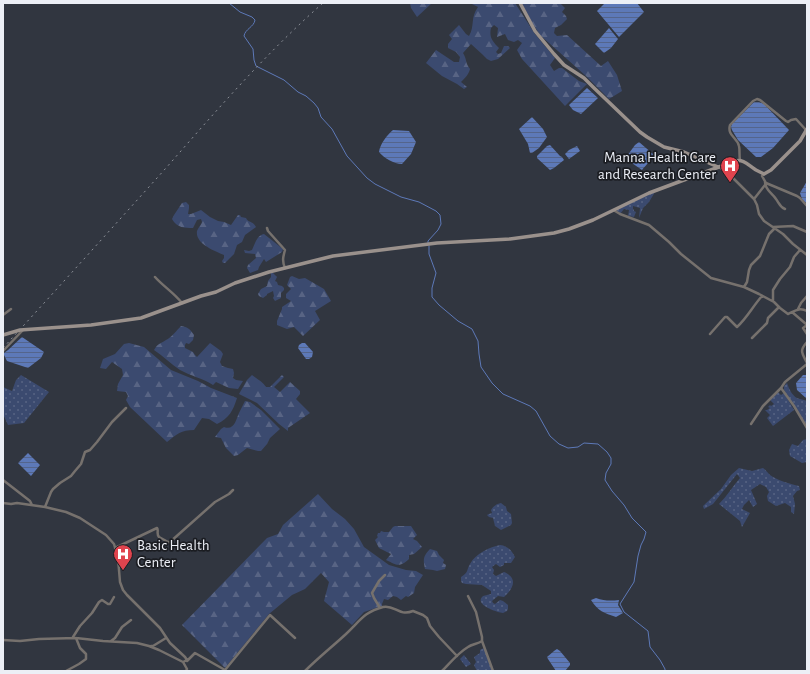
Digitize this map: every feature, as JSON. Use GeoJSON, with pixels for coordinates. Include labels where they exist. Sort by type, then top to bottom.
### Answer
{"type":"FeatureCollection","features":[{"type":"Feature","properties":{"kind":"main road"},"geometry":{"type":"LineString","coordinates":[[520,3],[535,31],[564,65],[584,78],[640,132],[664,147],[684,152],[718,167]]}},
{"type":"Feature","properties":{"kind":"main road"},"geometry":{"type":"LineString","coordinates":[[3,334],[20,330],[92,325],[141,318],[269,272],[333,256],[437,243],[497,240],[554,233],[593,220],[649,193],[740,160],[764,174],[771,170],[800,141],[806,132]]}},
{"type":"Feature","properties":{"kind":"street"},"geometry":{"type":"LineString","coordinates":[[740,160],[739,146],[730,134],[730,125],[753,101],[758,99],[760,100],[788,122],[796,119],[806,132]]}},
{"type":"Feature","properties":{"kind":"street"},"geometry":{"type":"LineString","coordinates":[[718,167],[731,176],[754,199],[759,214],[764,221],[807,255]]}},
{"type":"Feature","properties":{"kind":"street"},"geometry":{"type":"LineString","coordinates":[[764,174],[762,176],[765,183],[781,207],[785,209]]}},
{"type":"Feature","properties":{"kind":"street"},"geometry":{"type":"LineString","coordinates":[[754,199],[765,183]]}},
{"type":"Feature","properties":{"kind":"street"},"geometry":{"type":"LineString","coordinates":[[765,183],[783,191],[790,192],[800,198],[807,206]]}},
{"type":"Feature","properties":{"kind":"street"},"geometry":{"type":"LineString","coordinates":[[615,210],[620,214],[649,225],[681,254],[711,278],[744,287],[773,302],[788,314],[798,309],[806,298]]}},
{"type":"Feature","properties":{"kind":"street"},"geometry":{"type":"LineString","coordinates":[[744,287],[747,282],[751,265],[760,256],[769,234],[774,228],[794,226],[807,232]]}},
{"type":"Feature","properties":{"kind":"street"},"geometry":{"type":"LineString","coordinates":[[267,228],[285,250],[283,264],[285,268]]}},
{"type":"Feature","properties":{"kind":"street"},"geometry":{"type":"LineString","coordinates":[[773,302],[773,290],[790,267],[800,250]]}},
{"type":"Feature","properties":{"kind":"street"},"geometry":{"type":"LineString","coordinates":[[155,277],[182,303]]}},
{"type":"Feature","properties":{"kind":"street"},"geometry":{"type":"LineString","coordinates":[[710,334],[725,317],[727,317],[737,327],[750,313],[752,308],[762,296]]}},
{"type":"Feature","properties":{"kind":"street"},"geometry":{"type":"LineString","coordinates":[[752,338],[767,323],[768,318],[779,307]]}},
{"type":"Feature","properties":{"kind":"street"},"geometry":{"type":"LineString","coordinates":[[3,315],[11,309]]}},
{"type":"Feature","properties":{"kind":"street"},"geometry":{"type":"LineString","coordinates":[[798,309],[807,311]]}},
{"type":"Feature","properties":{"kind":"street"},"geometry":{"type":"LineString","coordinates":[[792,312],[806,324],[803,329],[807,334]]}},
{"type":"Feature","properties":{"kind":"street"},"geometry":{"type":"LineString","coordinates":[[3,351],[23,330]]}},
{"type":"Feature","properties":{"kind":"street"},"geometry":{"type":"LineString","coordinates":[[751,424],[764,406],[785,382],[807,363],[802,349],[807,342]]}},
{"type":"Feature","properties":{"kind":"street"},"geometry":{"type":"LineString","coordinates":[[781,388],[807,428]]}},
{"type":"Feature","properties":{"kind":"street"},"geometry":{"type":"LineString","coordinates":[[45,507],[53,489],[71,476],[83,460],[85,452],[90,450],[98,442],[112,422],[126,408]]}},
{"type":"Feature","properties":{"kind":"street"},"geometry":{"type":"LineString","coordinates":[[3,480],[30,501],[32,505]]}},
{"type":"Feature","properties":{"kind":"street"},"geometry":{"type":"LineString","coordinates":[[115,548],[156,528],[158,536],[170,542],[215,502],[233,490]]}},
{"type":"Feature","properties":{"kind":"street"},"geometry":{"type":"LineString","coordinates":[[3,503],[32,505],[66,512],[80,518],[106,535],[112,541],[115,548],[118,558],[120,582],[123,590],[160,628],[172,646],[187,658],[185,662],[186,671]]}},
{"type":"Feature","properties":{"kind":"street"},"geometry":{"type":"LineString","coordinates":[[380,608],[372,594],[378,583],[385,575]]}},
{"type":"Feature","properties":{"kind":"street"},"geometry":{"type":"LineString","coordinates":[[468,596],[476,612],[482,641],[493,671]]}},
{"type":"Feature","properties":{"kind":"street"},"geometry":{"type":"LineString","coordinates":[[74,638],[80,626],[92,613],[99,602],[102,600],[110,604],[114,597]]}},
{"type":"Feature","properties":{"kind":"street"},"geometry":{"type":"LineString","coordinates":[[305,671],[348,633],[362,618],[373,610],[388,606],[401,613],[413,612],[426,618],[430,626],[457,656]]}},
{"type":"Feature","properties":{"kind":"street"},"geometry":{"type":"LineString","coordinates":[[185,662],[195,653],[225,671],[270,615],[295,638]]}},
{"type":"Feature","properties":{"kind":"street"},"geometry":{"type":"LineString","coordinates":[[110,642],[115,638],[122,627],[131,620]]}},
{"type":"Feature","properties":{"kind":"street"},"geometry":{"type":"LineString","coordinates":[[3,640],[20,641],[74,638],[137,643],[160,650],[185,662]]}},
{"type":"Feature","properties":{"kind":"street"},"geometry":{"type":"LineString","coordinates":[[66,671],[86,659],[86,654],[74,638]]}},
{"type":"Feature","properties":{"kind":"street"},"geometry":{"type":"LineString","coordinates":[[149,646],[153,646],[166,638]]}},
{"type":"Feature","properties":{"kind":"street"},"geometry":{"type":"LineString","coordinates":[[442,671],[466,648],[482,641]]}},
{"type":"Feature","properties":{"kind":"green space"},"geometry":{"type":"Polygon","coordinates":[[[410,3],[432,3],[417,17],[411,8],[410,3]]]}},
{"type":"Feature","properties":{"kind":"green space"},"geometry":{"type":"Polygon","coordinates":[[[470,3],[515,3],[535,34],[555,58],[550,65],[554,71],[562,68],[579,81],[587,84],[565,106],[522,59],[517,50],[522,43],[518,40],[514,42],[508,40],[505,34],[497,37],[498,28],[494,25],[491,28],[490,34],[493,41],[499,48],[496,52],[498,54],[501,53],[504,46],[508,46],[510,48],[498,59],[491,61],[471,44],[463,53],[470,69],[468,74],[461,82],[467,87],[464,89],[442,76],[426,63],[436,50],[454,62],[459,62],[460,57],[456,52],[448,48],[448,44],[452,39],[449,35],[459,25],[469,36],[472,29],[474,15],[478,7],[470,3]]]}},
{"type":"Feature","properties":{"kind":"green space"},"geometry":{"type":"Polygon","coordinates":[[[522,3],[560,3],[565,8],[562,12],[567,19],[555,28],[554,33],[557,36],[567,35],[601,66],[608,61],[617,75],[622,91],[609,99],[586,76],[540,35],[522,3]]]}},
{"type":"Feature","properties":{"kind":"green space"},"geometry":{"type":"Polygon","coordinates":[[[655,192],[643,208],[639,218],[640,208],[633,206],[634,211],[636,212],[634,217],[628,216],[629,210],[624,209],[620,214],[617,213],[617,209],[655,192]]]}},
{"type":"Feature","properties":{"kind":"green space"},"geometry":{"type":"Polygon","coordinates":[[[186,202],[189,205],[188,214],[201,210],[218,221],[231,225],[238,215],[240,215],[253,223],[256,227],[245,235],[242,242],[237,245],[234,254],[225,263],[223,263],[222,261],[224,255],[206,246],[197,236],[197,231],[202,222],[201,219],[197,220],[193,228],[184,228],[176,224],[172,219],[182,203],[186,202]]]}},
{"type":"Feature","properties":{"kind":"green space"},"geometry":{"type":"Polygon","coordinates":[[[264,234],[283,249],[282,252],[266,262],[264,259],[258,270],[250,273],[247,268],[248,265],[256,258],[255,254],[245,253],[244,250],[252,250],[258,238],[264,234]]]}},
{"type":"Feature","properties":{"kind":"green space"},"geometry":{"type":"Polygon","coordinates":[[[271,273],[277,277],[275,281],[278,285],[284,288],[281,293],[281,298],[275,301],[273,298],[273,291],[263,298],[258,294],[261,289],[267,286],[271,273]]]}},
{"type":"Feature","properties":{"kind":"green space"},"geometry":{"type":"Polygon","coordinates":[[[292,276],[299,279],[305,278],[324,289],[331,301],[315,311],[320,320],[303,336],[294,327],[287,329],[277,325],[282,307],[291,301],[286,298],[286,294],[291,289],[287,285],[290,277],[292,276]]]}},
{"type":"Feature","properties":{"kind":"green space"},"geometry":{"type":"Polygon","coordinates":[[[181,326],[189,329],[194,335],[193,340],[189,344],[186,343],[185,348],[193,352],[197,357],[210,343],[221,351],[223,354],[220,362],[222,366],[233,369],[233,378],[243,381],[238,389],[229,388],[216,382],[213,385],[184,372],[154,350],[158,345],[170,338],[181,326]]]}},
{"type":"Feature","properties":{"kind":"green space"},"geometry":{"type":"Polygon","coordinates":[[[129,343],[144,347],[171,370],[237,398],[230,414],[217,424],[209,419],[202,418],[194,430],[179,433],[167,442],[130,407],[126,400],[128,396],[126,392],[117,391],[118,384],[123,375],[122,369],[112,362],[106,369],[100,368],[103,359],[115,354],[124,344],[129,343]]]}},
{"type":"Feature","properties":{"kind":"green space"},"geometry":{"type":"Polygon","coordinates":[[[21,375],[49,392],[24,423],[8,425],[3,414],[3,387],[12,391],[16,380],[21,375]]]}},
{"type":"Feature","properties":{"kind":"green space"},"geometry":{"type":"Polygon","coordinates":[[[252,375],[266,387],[270,387],[282,375],[284,377],[274,387],[280,392],[290,382],[300,391],[300,394],[296,399],[310,413],[288,428],[288,431],[257,403],[239,394],[247,380],[252,375]]]}},
{"type":"Feature","properties":{"kind":"green space"},"geometry":{"type":"Polygon","coordinates":[[[787,383],[795,397],[807,401],[807,426],[784,390],[784,386],[787,383]]]}},
{"type":"Feature","properties":{"kind":"green space"},"geometry":{"type":"Polygon","coordinates":[[[778,392],[781,395],[784,393],[794,410],[773,426],[767,418],[770,415],[765,410],[770,408],[768,407],[770,405],[771,406],[774,404],[770,400],[778,392]]]}},
{"type":"Feature","properties":{"kind":"green space"},"geometry":{"type":"Polygon","coordinates":[[[245,401],[250,402],[261,410],[280,429],[270,438],[261,451],[247,448],[238,455],[234,456],[226,448],[221,438],[215,437],[221,429],[224,427],[230,427],[234,424],[245,401]]]}},
{"type":"Feature","properties":{"kind":"green space"},"geometry":{"type":"Polygon","coordinates":[[[807,439],[807,462],[802,463],[790,456],[789,450],[792,444],[798,446],[803,440],[807,439]]]}},
{"type":"Feature","properties":{"kind":"green space"},"geometry":{"type":"Polygon","coordinates":[[[739,468],[752,471],[763,468],[776,479],[799,486],[800,490],[793,496],[795,504],[794,514],[791,512],[791,507],[785,503],[776,506],[768,501],[767,496],[769,492],[766,487],[760,484],[751,490],[757,504],[753,507],[749,500],[742,509],[750,513],[742,527],[740,521],[719,504],[740,478],[737,474],[713,504],[704,509],[703,506],[721,489],[731,475],[739,468]]]}},
{"type":"Feature","properties":{"kind":"green space"},"geometry":{"type":"Polygon","coordinates":[[[318,494],[354,529],[364,547],[389,565],[416,571],[423,575],[415,587],[414,593],[401,600],[393,596],[388,600],[384,599],[382,606],[364,612],[352,625],[324,601],[329,582],[321,573],[305,589],[292,595],[269,614],[225,668],[182,625],[267,538],[278,534],[283,525],[318,494]]]}},
{"type":"Feature","properties":{"kind":"green space"},"geometry":{"type":"Polygon","coordinates":[[[501,503],[511,514],[512,523],[501,530],[495,526],[493,518],[487,515],[492,513],[491,510],[494,506],[501,503]]]}},
{"type":"Feature","properties":{"kind":"green space"},"geometry":{"type":"Polygon","coordinates":[[[395,526],[411,526],[417,535],[413,539],[422,547],[414,554],[409,555],[409,559],[400,565],[386,560],[391,554],[379,548],[375,540],[378,537],[378,533],[381,531],[389,532],[395,526]]]}},
{"type":"Feature","properties":{"kind":"green space"},"geometry":{"type":"Polygon","coordinates":[[[500,545],[509,549],[515,557],[511,563],[504,563],[504,565],[500,567],[496,564],[492,567],[494,570],[493,574],[496,576],[504,572],[513,580],[512,587],[504,597],[498,596],[492,601],[495,604],[500,600],[508,605],[507,611],[503,613],[488,608],[481,603],[482,597],[491,594],[491,591],[482,585],[466,584],[462,583],[461,581],[461,577],[466,573],[470,564],[479,554],[492,547],[500,545]]]}},
{"type":"Feature","properties":{"kind":"green space"},"geometry":{"type":"Polygon","coordinates":[[[430,549],[437,551],[444,560],[443,563],[446,565],[445,569],[437,571],[425,569],[424,558],[430,549]]]}},
{"type":"Feature","properties":{"kind":"green space"},"geometry":{"type":"Polygon","coordinates":[[[484,648],[492,671],[477,671],[474,665],[476,662],[474,657],[484,648]]]}},
{"type":"Feature","properties":{"kind":"green space"},"geometry":{"type":"Polygon","coordinates":[[[464,655],[471,664],[466,667],[460,659],[464,655]]]}},
{"type":"Feature","properties":{"kind":"shaded area"},"geometry":{"type":"Polygon","coordinates":[[[605,3],[637,3],[644,12],[619,37],[597,11],[605,3]]]}},
{"type":"Feature","properties":{"kind":"shaded area"},"geometry":{"type":"Polygon","coordinates":[[[609,28],[618,39],[611,48],[604,53],[595,44],[609,28]]]}},
{"type":"Feature","properties":{"kind":"shaded area"},"geometry":{"type":"Polygon","coordinates":[[[587,88],[598,98],[581,114],[573,110],[569,105],[587,88]]]}},
{"type":"Feature","properties":{"kind":"shaded area"},"geometry":{"type":"Polygon","coordinates":[[[754,102],[764,104],[789,130],[773,148],[761,157],[756,157],[738,140],[731,127],[732,124],[754,102]]]}},
{"type":"Feature","properties":{"kind":"shaded area"},"geometry":{"type":"Polygon","coordinates":[[[532,117],[543,129],[547,137],[539,148],[530,153],[528,144],[519,129],[532,117]]]}},
{"type":"Feature","properties":{"kind":"shaded area"},"geometry":{"type":"Polygon","coordinates":[[[393,130],[409,131],[416,142],[411,154],[402,164],[389,160],[379,152],[384,140],[393,130]]]}},
{"type":"Feature","properties":{"kind":"shaded area"},"geometry":{"type":"Polygon","coordinates":[[[639,142],[653,154],[642,170],[629,161],[627,156],[639,142]]]}},
{"type":"Feature","properties":{"kind":"shaded area"},"geometry":{"type":"Polygon","coordinates":[[[550,145],[564,160],[550,170],[537,158],[537,156],[550,145]]]}},
{"type":"Feature","properties":{"kind":"shaded area"},"geometry":{"type":"Polygon","coordinates":[[[577,146],[580,151],[569,159],[565,154],[577,146]]]}},
{"type":"Feature","properties":{"kind":"shaded area"},"geometry":{"type":"Polygon","coordinates":[[[807,181],[807,204],[802,199],[800,193],[807,181]]]}},
{"type":"Feature","properties":{"kind":"shaded area"},"geometry":{"type":"Polygon","coordinates":[[[22,337],[44,352],[41,358],[28,368],[7,361],[4,355],[4,353],[22,337]]]}},
{"type":"Feature","properties":{"kind":"shaded area"},"geometry":{"type":"Polygon","coordinates":[[[302,343],[305,343],[313,352],[312,357],[309,359],[306,359],[298,348],[302,343]]]}},
{"type":"Feature","properties":{"kind":"shaded area"},"geometry":{"type":"Polygon","coordinates":[[[803,375],[807,375],[807,399],[797,390],[796,383],[803,375]]]}},
{"type":"Feature","properties":{"kind":"shaded area"},"geometry":{"type":"Polygon","coordinates":[[[28,453],[40,465],[31,476],[18,463],[28,453]]]}},
{"type":"Feature","properties":{"kind":"shaded area"},"geometry":{"type":"Polygon","coordinates":[[[596,598],[602,600],[619,600],[618,605],[623,613],[616,617],[602,611],[596,607],[591,600],[596,598]]]}},
{"type":"Feature","properties":{"kind":"shaded area"},"geometry":{"type":"Polygon","coordinates":[[[557,649],[570,663],[565,671],[556,671],[547,657],[557,649]]]}},
{"type":"Feature","properties":{"kind":"waterway"},"geometry":{"type":"LineString","coordinates":[[229,3],[240,12],[252,17],[255,20],[244,36],[253,49],[256,66],[284,80],[314,103],[318,108],[321,117],[332,129],[347,156],[367,178],[375,184],[401,197],[419,202],[436,211],[440,215],[441,224],[428,243]]}},
{"type":"Feature","properties":{"kind":"waterway"},"geometry":{"type":"LineString","coordinates":[[429,246],[429,254],[436,273],[432,288],[432,297],[458,321],[472,329],[478,341],[481,367],[492,383],[503,394],[530,406],[536,411],[550,436],[559,444],[568,448],[578,447],[584,443],[598,444],[611,458],[611,464],[606,473],[605,480],[632,518],[646,532],[638,556],[634,582],[620,604],[624,612],[648,631],[650,647],[660,660],[665,671]]}},
{"type":"Feature","properties":{"kind":"railway"},"geometry":{"type":"LineString","coordinates":[[3,348],[242,83],[281,42],[323,3]]}},
{"type":"Feature","properties":{"kind":"place","name":"Manna Health Care and Research Center"},"geometry":{"type":"Point","coordinates":[730,183]}},
{"type":"Feature","properties":{"kind":"place","name":"Basic Health Center"},"geometry":{"type":"Point","coordinates":[123,571]}}]}
